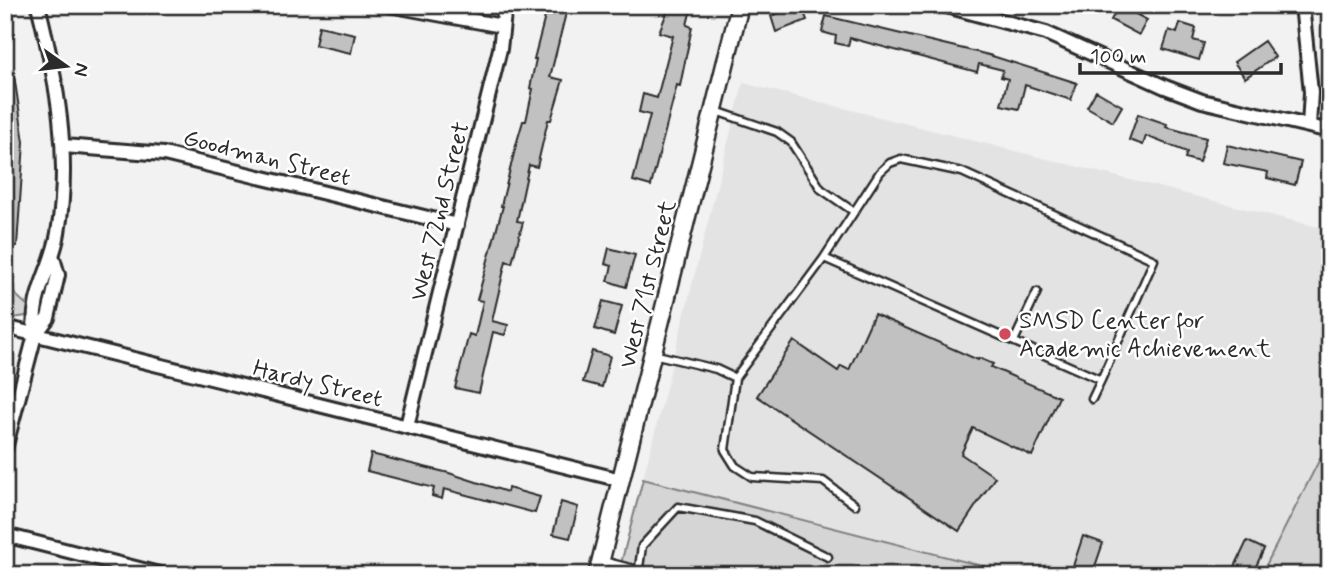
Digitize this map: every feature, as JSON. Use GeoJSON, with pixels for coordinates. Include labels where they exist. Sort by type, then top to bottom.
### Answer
{"type":"FeatureCollection","features":[{"type":"Feature","properties":{"kind":"street"},"geometry":{"type":"LineString","coordinates":[[5,449],[35,335],[33,314],[44,272],[53,258],[59,230],[64,146],[53,67],[38,5]]}},
{"type":"Feature","properties":{"kind":"street"},"geometry":{"type":"LineString","coordinates":[[389,5],[502,26]]}},
{"type":"Feature","properties":{"kind":"street","name":"West 72nd Street"},"geometry":{"type":"LineString","coordinates":[[407,426],[500,49],[505,5]]}},
{"type":"Feature","properties":{"kind":"street","name":"West 71st Street"},"geometry":{"type":"LineString","coordinates":[[599,568],[740,5]]}},
{"type":"Feature","properties":{"kind":"street"},"geometry":{"type":"LineString","coordinates":[[943,5],[1046,33],[1202,101],[1330,131]]}},
{"type":"Feature","properties":{"kind":"street"},"geometry":{"type":"LineString","coordinates":[[1302,5],[1311,92],[1309,126]]}},
{"type":"Feature","properties":{"kind":"street","name":"Goodman Street"},"geometry":{"type":"LineString","coordinates":[[64,146],[164,154],[457,225]]}},
{"type":"Feature","properties":{"kind":"street","name":"Hardy Street"},"geometry":{"type":"LineString","coordinates":[[5,327],[621,480]]}},
{"type":"Feature","properties":{"kind":"street"},"geometry":{"type":"LineString","coordinates":[[5,535],[163,575]]}},
{"type":"Feature","properties":{"kind":"lane"},"geometry":{"type":"LineString","coordinates":[[714,111],[777,132],[791,142],[821,189],[853,211]]}},
{"type":"Feature","properties":{"kind":"lane"},"geometry":{"type":"LineString","coordinates":[[855,505],[823,481],[752,477],[736,466],[725,450],[735,378],[890,163],[915,160],[962,172],[1154,260],[1092,399]]}},
{"type":"Feature","properties":{"kind":"lane"},"geometry":{"type":"LineString","coordinates":[[824,257],[1101,380]]}},
{"type":"Feature","properties":{"kind":"lane"},"geometry":{"type":"LineString","coordinates":[[1014,341],[1037,292]]}},
{"type":"Feature","properties":{"kind":"lane"},"geometry":{"type":"LineString","coordinates":[[653,354],[716,369],[735,378]]}},
{"type":"Feature","properties":{"kind":"lane"},"geometry":{"type":"LineString","coordinates":[[599,568],[638,572],[642,545],[678,507],[755,521],[828,557]]}},
{"type":"Feature","properties":{"kind":"shaded area","name":"SMSD Center for Academic Achievement"},"geometry":{"type":"Polygon","coordinates":[[[743,83],[1330,230],[1330,439],[1261,575],[1017,575],[643,479],[743,83]]]}},
{"type":"Feature","properties":{"kind":"shaded area"},"geometry":{"type":"Polygon","coordinates":[[[5,285],[29,307],[26,316],[5,319],[5,285]]]}},
{"type":"Feature","properties":{"kind":"shaded area"},"geometry":{"type":"Polygon","coordinates":[[[1330,439],[1330,575],[1261,575],[1330,439]]]}},
{"type":"Feature","properties":{"kind":"shaded area"},"geometry":{"type":"Polygon","coordinates":[[[643,479],[1017,575],[618,575],[643,479]]]}},
{"type":"Feature","properties":{"kind":"building"},"geometry":{"type":"Polygon","coordinates":[[[548,5],[568,5],[550,77],[563,80],[551,120],[548,120],[537,167],[529,165],[517,221],[523,222],[512,263],[506,261],[492,321],[508,325],[505,335],[493,332],[479,393],[455,388],[469,334],[475,336],[483,301],[477,300],[503,206],[516,145],[523,121],[526,121],[533,89],[530,88],[534,59],[548,5]]]}},
{"type":"Feature","properties":{"kind":"building"},"geometry":{"type":"Polygon","coordinates":[[[670,5],[692,5],[687,25],[692,27],[680,86],[677,85],[651,186],[633,181],[650,115],[639,112],[643,94],[657,98],[673,36],[659,32],[670,5]]]}},
{"type":"Feature","properties":{"kind":"building"},"geometry":{"type":"Polygon","coordinates":[[[801,5],[807,20],[776,32],[771,16],[801,5]]]}},
{"type":"Feature","properties":{"kind":"building"},"geometry":{"type":"Polygon","coordinates":[[[1119,5],[1147,20],[1139,35],[1111,20],[1119,5]]]}},
{"type":"Feature","properties":{"kind":"building"},"geometry":{"type":"Polygon","coordinates":[[[826,16],[989,55],[1077,83],[1071,100],[1025,85],[1019,109],[1001,105],[1008,79],[1001,77],[1003,70],[979,64],[977,72],[850,38],[848,46],[835,43],[836,36],[822,32],[826,16]]]}},
{"type":"Feature","properties":{"kind":"building"},"geometry":{"type":"Polygon","coordinates":[[[1180,23],[1196,28],[1193,40],[1204,43],[1199,60],[1163,49],[1169,30],[1177,33],[1180,23]]]}},
{"type":"Feature","properties":{"kind":"building"},"geometry":{"type":"Polygon","coordinates":[[[319,26],[355,34],[351,53],[315,45],[319,26]]]}},
{"type":"Feature","properties":{"kind":"building"},"geometry":{"type":"Polygon","coordinates":[[[1264,41],[1275,57],[1245,78],[1234,62],[1264,41]]]}},
{"type":"Feature","properties":{"kind":"building"},"geometry":{"type":"Polygon","coordinates":[[[5,55],[11,55],[24,142],[17,246],[5,246],[5,55]]]}},
{"type":"Feature","properties":{"kind":"building"},"geometry":{"type":"Polygon","coordinates":[[[1096,91],[1122,106],[1113,122],[1087,107],[1096,91]]]}},
{"type":"Feature","properties":{"kind":"building"},"geometry":{"type":"Polygon","coordinates":[[[1138,114],[1167,124],[1166,127],[1206,138],[1199,162],[1185,158],[1187,152],[1146,136],[1143,145],[1129,140],[1138,114]]]}},
{"type":"Feature","properties":{"kind":"building"},"geometry":{"type":"Polygon","coordinates":[[[1227,145],[1301,162],[1295,185],[1267,178],[1268,172],[1223,163],[1227,145]]]}},
{"type":"Feature","properties":{"kind":"building"},"geometry":{"type":"Polygon","coordinates":[[[609,248],[635,255],[626,287],[608,281],[612,266],[605,264],[609,248]]]}},
{"type":"Feature","properties":{"kind":"building"},"geometry":{"type":"Polygon","coordinates":[[[603,301],[622,306],[614,335],[595,329],[603,301]]]}},
{"type":"Feature","properties":{"kind":"building","name":"SMSD Center for Academic Achievement"},"geometry":{"type":"Polygon","coordinates":[[[874,314],[978,360],[979,358],[993,364],[991,367],[1059,397],[1032,456],[973,428],[961,454],[995,477],[959,531],[757,396],[794,341],[838,371],[841,366],[849,370],[874,314]]]}},
{"type":"Feature","properties":{"kind":"building"},"geometry":{"type":"Polygon","coordinates":[[[592,351],[610,356],[602,387],[583,382],[592,351]]]}},
{"type":"Feature","properties":{"kind":"building"},"geometry":{"type":"Polygon","coordinates":[[[371,454],[449,473],[507,492],[508,488],[540,497],[535,513],[444,489],[442,499],[432,496],[434,488],[367,471],[371,454]]]}},
{"type":"Feature","properties":{"kind":"building"},"geometry":{"type":"Polygon","coordinates":[[[561,502],[578,507],[570,538],[553,534],[561,502]]]}},
{"type":"Feature","properties":{"kind":"building"},"geometry":{"type":"Polygon","coordinates":[[[1083,536],[1103,543],[1092,575],[1072,569],[1083,536]]]}},
{"type":"Feature","properties":{"kind":"building"},"geometry":{"type":"Polygon","coordinates":[[[1247,541],[1264,549],[1252,575],[1231,575],[1247,541]]]}},
{"type":"Feature","properties":{"kind":"place","name":"SMSD Center for Academic Achievement"},"geometry":{"type":"Point","coordinates":[1005,334]}}]}
